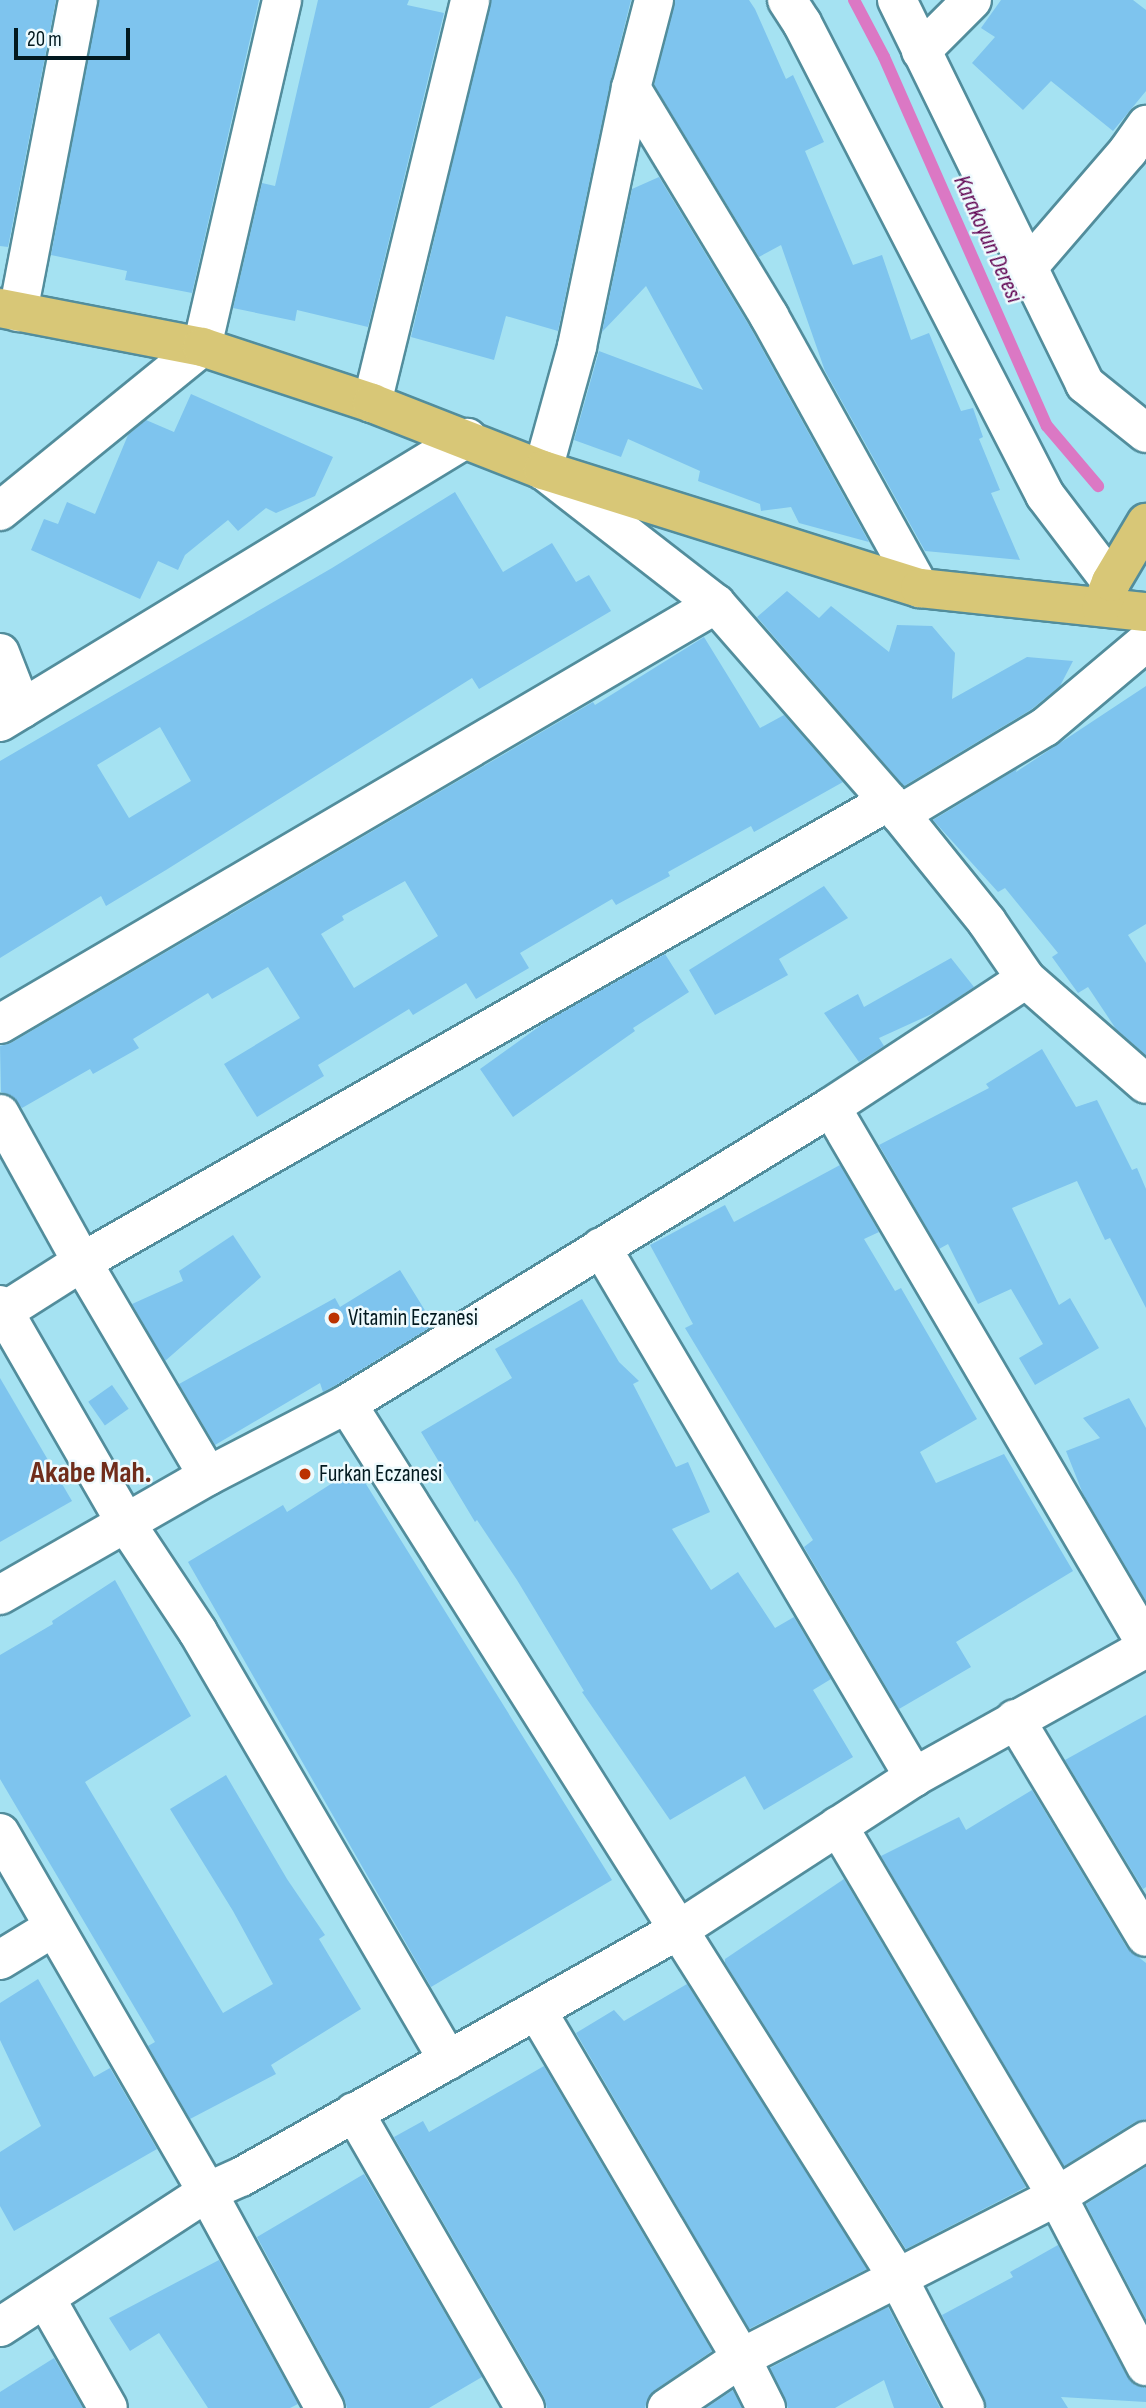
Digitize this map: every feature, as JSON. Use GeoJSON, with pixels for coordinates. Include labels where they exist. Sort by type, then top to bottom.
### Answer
{"type":"FeatureCollection","features":[{"type":"Feature","properties":{"kind":"main road"},"geometry":{"type":"LineString","coordinates":[[9,310],[202,346],[372,403],[467,438],[542,470],[920,588],[1106,594],[1146,612]]}},
{"type":"Feature","properties":{"kind":"main road"},"geometry":{"type":"LineString","coordinates":[[1106,594],[1146,523]]}},
{"type":"Feature","properties":{"kind":"street"},"geometry":{"type":"LineString","coordinates":[[9,310],[78,0]]}},
{"type":"Feature","properties":{"kind":"street"},"geometry":{"type":"LineString","coordinates":[[0,511],[202,346],[282,0]]}},
{"type":"Feature","properties":{"kind":"street"},"geometry":{"type":"LineString","coordinates":[[372,403],[470,0]]}},
{"type":"Feature","properties":{"kind":"street"},"geometry":{"type":"LineString","coordinates":[[654,0],[631,88],[577,347],[542,470],[716,604],[894,808],[988,922],[1026,979],[1145,1081]]}},
{"type":"Feature","properties":{"kind":"street"},"geometry":{"type":"LineString","coordinates":[[787,0],[802,23],[1045,495],[1106,594]]}},
{"type":"Feature","properties":{"kind":"street"},"geometry":{"type":"LineString","coordinates":[[897,0],[1086,384],[1146,433]]}},
{"type":"Feature","properties":{"kind":"street"},"geometry":{"type":"LineString","coordinates":[[921,51],[972,0]]}},
{"type":"Feature","properties":{"kind":"street"},"geometry":{"type":"LineString","coordinates":[[631,88],[769,316],[920,588]]}},
{"type":"Feature","properties":{"kind":"street"},"geometry":{"type":"LineString","coordinates":[[1028,267],[1128,151],[1146,125]]}},
{"type":"Feature","properties":{"kind":"street"},"geometry":{"type":"LineString","coordinates":[[0,653],[11,716],[467,438]]}},
{"type":"Feature","properties":{"kind":"street"},"geometry":{"type":"LineString","coordinates":[[0,1024],[716,604]]}},
{"type":"Feature","properties":{"kind":"street"},"geometry":{"type":"LineString","coordinates":[[448,2060],[198,1632],[127,1525],[1,1311],[82,1262],[894,808],[1045,727],[1146,642]]}},
{"type":"Feature","properties":{"kind":"street"},"geometry":{"type":"LineString","coordinates":[[0,1595],[127,1525],[208,1476],[347,1404],[831,1107],[1026,979]]}},
{"type":"Feature","properties":{"kind":"street"},"geometry":{"type":"LineString","coordinates":[[0,2327],[207,2192],[537,2011],[680,1929],[914,1777],[1146,1646],[831,1107]]}},
{"type":"Feature","properties":{"kind":"street"},"geometry":{"type":"LineString","coordinates":[[0,1114],[82,1262],[208,1476]]}},
{"type":"Feature","properties":{"kind":"street"},"geometry":{"type":"LineString","coordinates":[[601,1247],[914,1777]]}},
{"type":"Feature","properties":{"kind":"street"},"geometry":{"type":"LineString","coordinates":[[347,1404],[898,2278],[965,2408]]}},
{"type":"Feature","properties":{"kind":"street"},"geometry":{"type":"LineString","coordinates":[[1015,1719],[1146,1937]]}},
{"type":"Feature","properties":{"kind":"street"},"geometry":{"type":"LineString","coordinates":[[838,1826],[1057,2196],[1146,2366]]}},
{"type":"Feature","properties":{"kind":"street"},"geometry":{"type":"LineString","coordinates":[[0,1833],[207,2192],[325,2408]]}},
{"type":"Feature","properties":{"kind":"street"},"geometry":{"type":"LineString","coordinates":[[0,1960],[54,1927]]}},
{"type":"Feature","properties":{"kind":"street"},"geometry":{"type":"LineString","coordinates":[[537,2011],[741,2358],[766,2408]]}},
{"type":"Feature","properties":{"kind":"street"},"geometry":{"type":"LineString","coordinates":[[354,2112],[525,2408]]}},
{"type":"Feature","properties":{"kind":"street"},"geometry":{"type":"LineString","coordinates":[[667,2408],[741,2358],[1057,2196],[1146,2141]]}},
{"type":"Feature","properties":{"kind":"street"},"geometry":{"type":"LineString","coordinates":[[46,2299],[108,2408]]}},
{"type":"Feature","properties":{"kind":"building"},"geometry":{"type":"Polygon","coordinates":[[[0,0],[56,0],[8,247],[0,246],[0,0]]]}},
{"type":"Feature","properties":{"kind":"building"},"geometry":{"type":"Polygon","coordinates":[[[99,0],[259,0],[192,293],[125,280],[127,271],[51,255],[99,0]]]}},
{"type":"Feature","properties":{"kind":"building"},"geometry":{"type":"Polygon","coordinates":[[[318,0],[409,0],[407,5],[444,13],[368,327],[297,310],[295,321],[233,308],[262,183],[275,186],[318,0]]]}},
{"type":"Feature","properties":{"kind":"building"},"geometry":{"type":"Polygon","coordinates":[[[491,0],[631,0],[610,84],[558,331],[506,316],[494,360],[411,337],[491,0]]]}},
{"type":"Feature","properties":{"kind":"building"},"geometry":{"type":"Polygon","coordinates":[[[675,0],[749,0],[755,9],[786,79],[793,75],[824,142],[805,151],[853,265],[882,255],[911,340],[929,333],[961,411],[973,408],[983,437],[979,439],[1000,490],[991,493],[1020,560],[925,551],[825,371],[781,245],[759,257],[654,85],[675,0]]]}},
{"type":"Feature","properties":{"kind":"building"},"geometry":{"type":"Polygon","coordinates":[[[1001,0],[1133,0],[1146,10],[1146,91],[1113,131],[1051,81],[1023,110],[972,63],[995,37],[981,28],[1001,0]]]}},
{"type":"Feature","properties":{"kind":"building"},"geometry":{"type":"Polygon","coordinates":[[[659,177],[750,327],[869,542],[799,523],[791,507],[761,511],[760,504],[698,481],[700,471],[628,439],[621,457],[574,440],[599,351],[703,390],[646,286],[602,332],[632,189],[659,177]]]}},
{"type":"Feature","properties":{"kind":"building"},"geometry":{"type":"Polygon","coordinates":[[[191,394],[333,457],[315,496],[276,513],[266,508],[238,531],[228,520],[185,555],[178,570],[158,561],[140,599],[31,550],[44,519],[58,524],[67,502],[95,514],[128,435],[146,420],[174,432],[191,394]]]}},
{"type":"Feature","properties":{"kind":"building"},"geometry":{"type":"Polygon","coordinates":[[[455,492],[503,572],[552,543],[576,582],[589,575],[611,611],[479,689],[472,678],[106,906],[101,896],[0,958],[0,761],[332,568],[455,492]],[[160,727],[97,765],[129,818],[191,781],[160,727]]]}},
{"type":"Feature","properties":{"kind":"building"},"geometry":{"type":"Polygon","coordinates":[[[787,591],[819,618],[831,606],[889,652],[897,625],[932,626],[955,653],[952,699],[1027,657],[1073,661],[1060,686],[1032,709],[904,786],[757,617],[787,591]]]}},
{"type":"Feature","properties":{"kind":"building"},"geometry":{"type":"Polygon","coordinates":[[[704,637],[760,728],[784,715],[843,782],[754,832],[751,826],[668,872],[670,876],[616,905],[612,899],[520,953],[529,968],[476,999],[466,983],[413,1015],[409,1009],[318,1065],[324,1076],[257,1117],[224,1064],[300,1018],[268,967],[212,999],[208,993],[133,1039],[139,1048],[93,1074],[90,1069],[22,1108],[12,1096],[1,1092],[0,1046],[11,1043],[593,702],[595,705],[704,637]],[[405,881],[342,916],[344,920],[321,934],[354,988],[438,936],[405,881]]]}},
{"type":"Feature","properties":{"kind":"building"},"geometry":{"type":"Polygon","coordinates":[[[1146,686],[1146,924],[1128,935],[1146,963],[1146,1055],[1116,1029],[1088,987],[1078,993],[1052,957],[1058,953],[1005,888],[998,892],[933,820],[1017,769],[1016,772],[1146,686]]]}},
{"type":"Feature","properties":{"kind":"building"},"geometry":{"type":"Polygon","coordinates":[[[824,886],[848,918],[779,959],[788,975],[715,1015],[689,970],[824,886]]]}},
{"type":"Feature","properties":{"kind":"building"},"geometry":{"type":"Polygon","coordinates":[[[665,954],[689,992],[633,1028],[635,1031],[513,1117],[480,1069],[544,1023],[665,954]]]}},
{"type":"Feature","properties":{"kind":"building"},"geometry":{"type":"Polygon","coordinates":[[[951,958],[974,987],[936,1012],[879,1038],[884,1046],[859,1062],[824,1013],[858,994],[864,1007],[951,958]]]}},
{"type":"Feature","properties":{"kind":"building"},"geometry":{"type":"Polygon","coordinates":[[[1042,1049],[1076,1107],[1097,1100],[1132,1170],[1137,1168],[1146,1189],[1146,1308],[1110,1238],[1105,1240],[1077,1181],[1012,1208],[1059,1305],[1070,1298],[1099,1348],[1035,1385],[1019,1358],[1043,1344],[1011,1289],[978,1304],[948,1244],[939,1249],[879,1145],[989,1088],[986,1084],[1042,1049]]]}},
{"type":"Feature","properties":{"kind":"building"},"geometry":{"type":"Polygon","coordinates":[[[840,1165],[879,1232],[864,1239],[895,1291],[901,1288],[977,1419],[920,1452],[936,1483],[1004,1454],[1073,1571],[956,1642],[971,1667],[899,1709],[804,1547],[813,1540],[685,1328],[693,1324],[650,1245],[725,1205],[734,1222],[840,1165]]]}},
{"type":"Feature","properties":{"kind":"building"},"geometry":{"type":"Polygon","coordinates":[[[233,1235],[261,1277],[165,1361],[132,1304],[183,1281],[179,1271],[233,1235]]]}},
{"type":"Feature","properties":{"kind":"building"},"geometry":{"type":"Polygon","coordinates":[[[400,1270],[434,1325],[336,1385],[323,1392],[320,1383],[215,1445],[179,1384],[335,1298],[340,1307],[400,1270]]]}},
{"type":"Feature","properties":{"kind":"building"},"geometry":{"type":"Polygon","coordinates":[[[582,1299],[619,1362],[639,1381],[633,1384],[676,1467],[688,1462],[710,1512],[672,1529],[711,1590],[738,1572],[775,1628],[794,1617],[831,1679],[813,1690],[853,1757],[764,1810],[745,1776],[670,1820],[582,1692],[584,1691],[517,1580],[477,1520],[475,1522],[421,1432],[512,1378],[495,1349],[582,1299]]]}},
{"type":"Feature","properties":{"kind":"building"},"geometry":{"type":"Polygon","coordinates":[[[0,1378],[72,1501],[0,1542],[0,1378]]]}},
{"type":"Feature","properties":{"kind":"building"},"geometry":{"type":"Polygon","coordinates":[[[112,1385],[129,1409],[105,1425],[88,1402],[112,1385]]]}},
{"type":"Feature","properties":{"kind":"building"},"geometry":{"type":"Polygon","coordinates":[[[1129,1398],[1146,1428],[1146,1601],[1083,1494],[1066,1451],[1100,1438],[1083,1418],[1129,1398]]]}},
{"type":"Feature","properties":{"kind":"building"},"geometry":{"type":"Polygon","coordinates":[[[356,1468],[612,1880],[431,1987],[188,1562],[283,1505],[287,1512],[356,1468]]]}},
{"type":"Feature","properties":{"kind":"building"},"geometry":{"type":"Polygon","coordinates":[[[115,1580],[191,1716],[85,1782],[223,2013],[273,1984],[233,1911],[170,1809],[226,1775],[287,1879],[325,1935],[319,1939],[361,2009],[271,2065],[276,2074],[190,2119],[148,2046],[155,2042],[0,1779],[0,1655],[53,1624],[52,1621],[115,1580]]]}},
{"type":"Feature","properties":{"kind":"building"},"geometry":{"type":"Polygon","coordinates":[[[1146,1715],[1146,1887],[1143,1889],[1065,1760],[1146,1715]]]}},
{"type":"Feature","properties":{"kind":"building"},"geometry":{"type":"Polygon","coordinates":[[[1032,1790],[1127,1948],[1146,1963],[1146,2119],[1135,2122],[1064,2166],[881,1856],[959,1817],[966,1830],[1032,1790]]]}},
{"type":"Feature","properties":{"kind":"building"},"geometry":{"type":"Polygon","coordinates":[[[844,1879],[1026,2187],[906,2249],[725,1963],[725,1959],[844,1879]]]}},
{"type":"Feature","properties":{"kind":"building"},"geometry":{"type":"Polygon","coordinates":[[[38,1979],[94,2077],[110,2068],[157,2149],[14,2231],[0,2206],[0,2152],[41,2126],[0,2040],[0,2003],[38,1979]]]}},
{"type":"Feature","properties":{"kind":"building"},"geometry":{"type":"Polygon","coordinates":[[[687,1984],[867,2269],[749,2329],[576,2033],[614,2010],[624,2021],[687,1984]]]}},
{"type":"Feature","properties":{"kind":"building"},"geometry":{"type":"Polygon","coordinates":[[[544,2066],[712,2351],[655,2390],[648,2398],[645,2408],[547,2408],[544,2397],[394,2137],[423,2121],[429,2132],[544,2066]]]}},
{"type":"Feature","properties":{"kind":"building"},"geometry":{"type":"Polygon","coordinates":[[[1146,2167],[1146,2319],[1086,2204],[1146,2167]]]}},
{"type":"Feature","properties":{"kind":"building"},"geometry":{"type":"Polygon","coordinates":[[[364,2174],[482,2377],[429,2408],[347,2408],[257,2237],[364,2174]]]}},
{"type":"Feature","properties":{"kind":"building"},"geometry":{"type":"Polygon","coordinates":[[[1058,2245],[1127,2376],[1135,2385],[1146,2388],[1146,2402],[1061,2397],[1068,2408],[987,2408],[942,2315],[1013,2277],[1010,2272],[1058,2245]]]}},
{"type":"Feature","properties":{"kind":"building"},"geometry":{"type":"Polygon","coordinates":[[[219,2260],[298,2404],[290,2408],[208,2408],[159,2333],[130,2351],[109,2318],[219,2260]]]}},
{"type":"Feature","properties":{"kind":"building"},"geometry":{"type":"Polygon","coordinates":[[[888,2307],[940,2408],[894,2408],[884,2380],[835,2408],[788,2408],[770,2368],[888,2307]]]}},
{"type":"Feature","properties":{"kind":"building"},"geometry":{"type":"Polygon","coordinates":[[[54,2358],[83,2408],[0,2408],[0,2392],[54,2358]]]}},
{"type":"Feature","properties":{"kind":"building"},"geometry":{"type":"Polygon","coordinates":[[[733,2390],[742,2408],[706,2408],[733,2390]]]}},
{"type":"Feature","properties":{"kind":"waterway","name":"Karakoyun Deresi"},"geometry":{"type":"LineString","coordinates":[[854,0],[884,57],[1047,426],[1098,486]]}},
{"type":"Feature","properties":{"kind":"place","name":"Vitamin Eczanesi"},"geometry":{"type":"Point","coordinates":[334,1318]}},
{"type":"Feature","properties":{"kind":"place","name":"Furkan Eczanesi"},"geometry":{"type":"Point","coordinates":[305,1474]}},
{"type":"Feature","properties":{"kind":"district","name":"Akabe Mah."},"geometry":{"type":"Point","coordinates":[91,1473]}}]}
